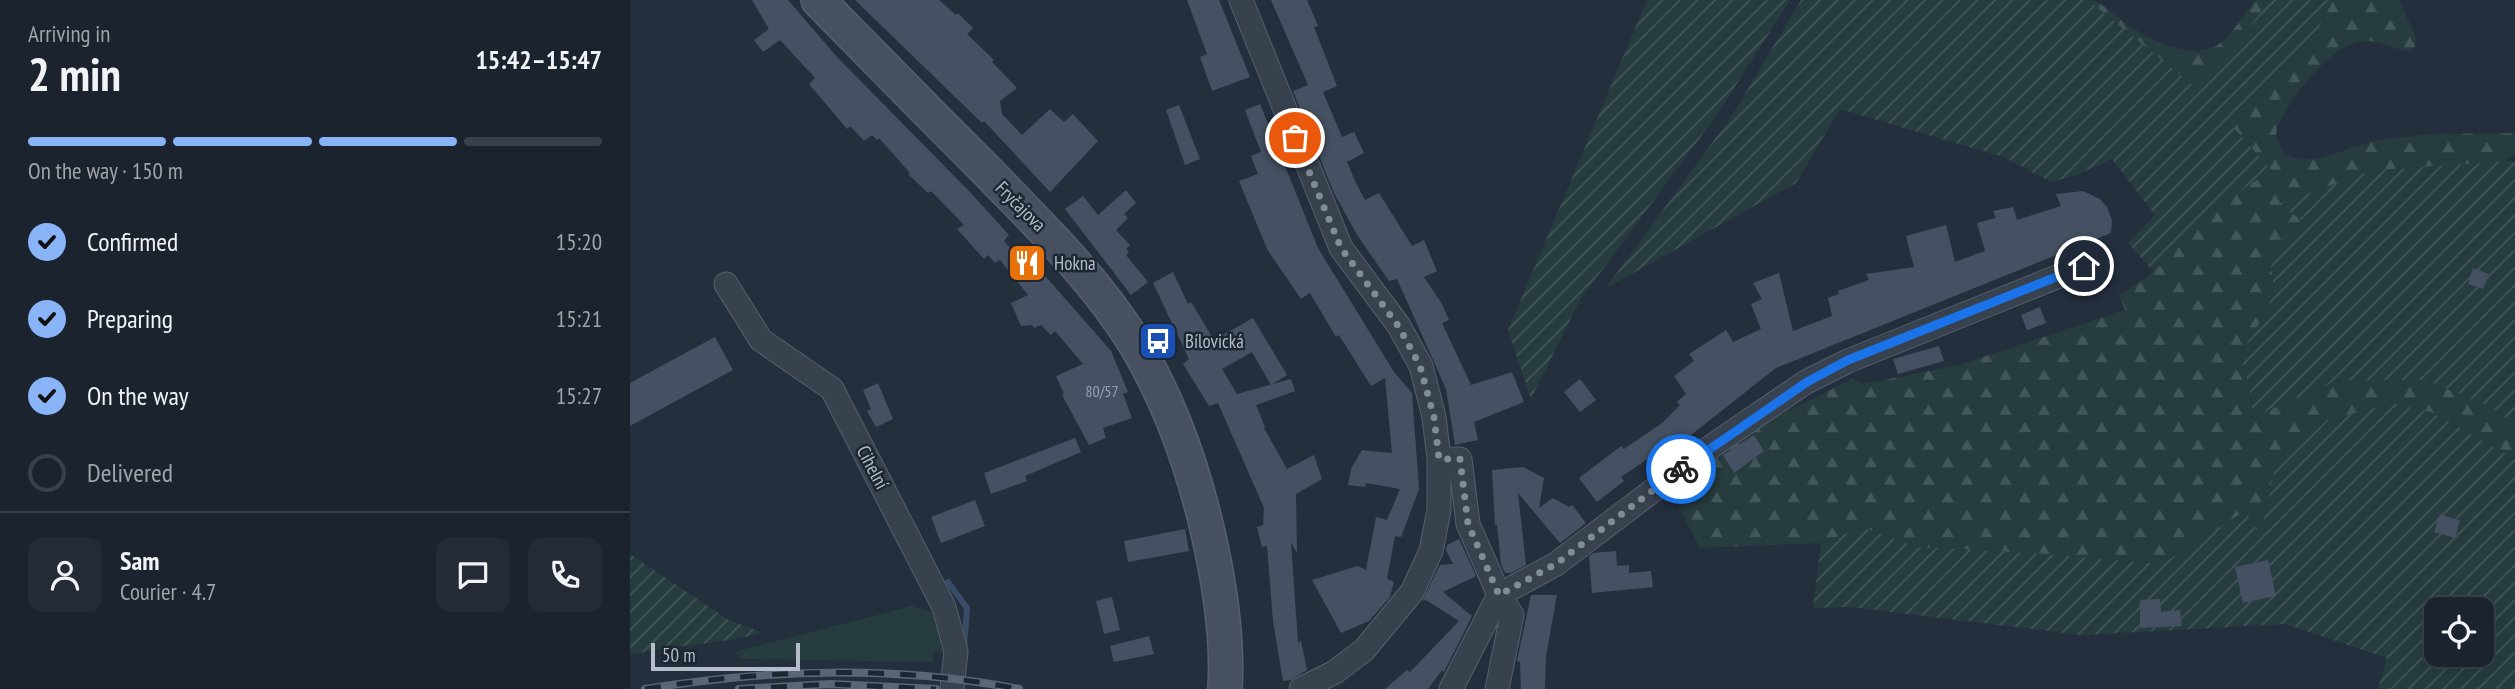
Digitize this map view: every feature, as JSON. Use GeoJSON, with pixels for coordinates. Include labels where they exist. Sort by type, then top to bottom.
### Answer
{"type":"FeatureCollection","features":[{"type":"Feature","properties":{"kind":"main road","name":"Fryčajova"},"geometry":{"type":"LineString","coordinates":[[818,0],[1061,247],[1100,293],[1136,346],[1181,439],[1194,476],[1213,557],[1220,605],[1225,689]]}},
{"type":"Feature","properties":{"kind":"street"},"geometry":{"type":"LineString","coordinates":[[1241,0],[1341,248],[1399,327],[1420,366],[1434,417],[1439,459],[1439,510],[1431,551],[1412,592],[1364,650],[1335,672],[1301,689]]}},
{"type":"Feature","properties":{"kind":"street"},"geometry":{"type":"LineString","coordinates":[[1451,689],[1499,595],[1556,564],[1709,448],[1807,382],[1848,360],[2084,266]]}},
{"type":"Feature","properties":{"kind":"street","name":"Cihelní"},"geometry":{"type":"LineString","coordinates":[[726,284],[761,340],[832,389],[944,607],[956,651],[952,689]]}},
{"type":"Feature","properties":{"kind":"street"},"geometry":{"type":"LineString","coordinates":[[1439,459],[1460,459],[1468,524],[1499,595],[1512,615],[1497,689]]}},
{"type":"Feature","properties":{"kind":"green space"},"geometry":{"type":"Polygon","coordinates":[[[1647,0],[1790,0],[1717,115],[1580,300],[1531,399],[1508,330],[1647,0]]]}},
{"type":"Feature","properties":{"kind":"green space"},"geometry":{"type":"Polygon","coordinates":[[[1801,0],[2088,0],[2200,91],[2270,0],[2332,0],[2319,28],[2233,127],[2272,171],[2223,201],[2154,272],[2128,243],[2155,215],[2112,159],[2074,176],[2051,182],[2003,157],[1840,109],[1796,183],[1606,288],[1731,117],[1801,0]]]}},
{"type":"Feature","properties":{"kind":"green space"},"geometry":{"type":"Polygon","coordinates":[[[2088,0],[2101,4],[2153,39],[2192,51],[2205,50],[2221,43],[2255,0],[2270,0],[2200,92],[2088,0]]]}},
{"type":"Feature","properties":{"kind":"green space"},"geometry":{"type":"Polygon","coordinates":[[[2332,0],[2399,0],[2416,38],[2415,47],[2407,51],[2369,41],[2341,49],[2328,59],[2303,86],[2277,127],[2276,135],[2283,153],[2312,159],[2360,145],[2398,138],[2437,134],[2515,133],[2515,154],[2505,161],[2371,171],[2279,205],[2303,220],[2271,265],[2274,291],[2266,312],[2240,355],[2249,385],[2253,417],[2339,380],[2426,380],[2488,406],[2515,424],[2515,459],[2433,413],[2393,403],[2328,420],[2274,471],[2262,529],[2257,532],[2245,511],[2162,564],[1917,547],[1863,527],[1821,543],[1700,548],[1677,503],[1673,488],[1768,421],[1852,379],[1863,384],[1959,365],[2125,310],[2119,294],[2161,265],[2227,198],[2272,171],[2233,127],[2319,28],[2332,0]]]}},
{"type":"Feature","properties":{"kind":"green space"},"geometry":{"type":"Polygon","coordinates":[[[2515,162],[2515,424],[2488,406],[2426,380],[2339,380],[2253,417],[2249,385],[2240,355],[2266,312],[2274,291],[2271,265],[2280,241],[2302,220],[2278,204],[2371,171],[2515,162]]]}},
{"type":"Feature","properties":{"kind":"green space"},"geometry":{"type":"Polygon","coordinates":[[[2393,403],[2433,413],[2515,459],[2515,689],[2378,689],[2387,658],[2285,624],[2082,635],[1851,607],[1813,608],[1821,543],[1863,527],[1917,547],[2162,564],[2245,511],[2258,532],[2262,529],[2274,471],[2327,420],[2393,403]]]}},
{"type":"Feature","properties":{"kind":"green space"},"geometry":{"type":"Polygon","coordinates":[[[630,554],[729,620],[763,633],[630,655],[630,554]]]}},
{"type":"Feature","properties":{"kind":"green space"},"geometry":{"type":"Polygon","coordinates":[[[912,606],[937,614],[935,619],[949,653],[934,652],[932,662],[743,659],[734,652],[912,606]]]}},
{"type":"Feature","properties":{"kind":"building"},"geometry":{"type":"Polygon","coordinates":[[[752,0],[788,0],[837,57],[1009,235],[1004,241],[1011,249],[1017,244],[1020,248],[1023,246],[1042,269],[1040,270],[1111,351],[1128,392],[1123,394],[1132,418],[1103,428],[1106,438],[1089,445],[1062,395],[1064,394],[1056,376],[1083,364],[1055,331],[1051,335],[1041,325],[1034,328],[1032,325],[1021,326],[1011,303],[1028,295],[1000,260],[995,263],[988,255],[984,259],[957,229],[964,225],[931,191],[928,193],[908,174],[910,173],[879,138],[877,140],[872,135],[864,141],[850,126],[847,129],[809,84],[815,78],[780,40],[763,52],[754,40],[769,29],[752,0]]]}},
{"type":"Feature","properties":{"kind":"building"},"geometry":{"type":"Polygon","coordinates":[[[855,0],[939,0],[973,28],[967,34],[994,60],[992,62],[1017,88],[1000,101],[1002,114],[1022,135],[1050,109],[1064,122],[1073,114],[1098,141],[1050,192],[984,121],[982,123],[855,0]]]}},
{"type":"Feature","properties":{"kind":"building"},"geometry":{"type":"Polygon","coordinates":[[[1187,0],[1219,0],[1250,77],[1212,91],[1200,57],[1207,54],[1187,0]]]}},
{"type":"Feature","properties":{"kind":"building"},"geometry":{"type":"Polygon","coordinates":[[[1271,0],[1307,0],[1318,26],[1314,27],[1337,86],[1323,92],[1342,137],[1354,132],[1364,153],[1347,162],[1365,200],[1379,193],[1412,246],[1424,240],[1437,271],[1424,277],[1449,320],[1442,323],[1471,385],[1512,372],[1524,402],[1474,422],[1478,440],[1455,445],[1446,389],[1397,279],[1389,281],[1357,235],[1334,193],[1293,91],[1308,85],[1271,0]]]}},
{"type":"Feature","properties":{"kind":"building"},"geometry":{"type":"Polygon","coordinates":[[[1260,104],[1318,248],[1394,372],[1412,393],[1419,489],[1401,537],[1395,536],[1387,579],[1394,582],[1390,597],[1369,621],[1341,633],[1312,580],[1358,566],[1366,570],[1376,517],[1387,520],[1400,489],[1366,483],[1365,487],[1348,485],[1351,469],[1362,450],[1392,453],[1385,378],[1371,386],[1339,335],[1336,337],[1310,293],[1301,299],[1267,249],[1239,181],[1258,174],[1251,156],[1261,152],[1245,110],[1260,104]]]}},
{"type":"Feature","properties":{"kind":"building"},"geometry":{"type":"Polygon","coordinates":[[[1179,105],[1200,159],[1185,165],[1166,110],[1179,105]]]}},
{"type":"Feature","properties":{"kind":"building"},"geometry":{"type":"Polygon","coordinates":[[[1126,190],[1136,203],[1124,214],[1128,218],[1116,230],[1130,245],[1126,249],[1129,252],[1126,255],[1148,282],[1131,295],[1065,209],[1083,196],[1098,215],[1126,190]]]}},
{"type":"Feature","properties":{"kind":"building"},"geometry":{"type":"Polygon","coordinates":[[[2083,191],[2100,199],[2107,207],[2112,220],[2111,233],[1776,368],[1654,464],[1649,458],[1621,477],[1624,481],[1597,502],[1579,478],[1621,446],[1624,449],[1662,423],[1680,405],[1677,402],[1686,394],[1674,376],[1694,361],[1689,354],[1726,330],[1733,342],[1761,329],[1751,304],[1762,299],[1753,283],[1779,273],[1793,331],[1832,316],[1828,298],[1839,294],[1838,291],[1869,280],[1866,274],[1914,267],[1906,236],[1946,225],[1955,262],[1985,251],[1977,223],[1996,218],[1993,211],[2013,207],[2017,220],[2061,206],[2056,194],[2083,191]]]}},
{"type":"Feature","properties":{"kind":"building"},"geometry":{"type":"Polygon","coordinates":[[[2473,268],[2489,274],[2483,289],[2468,284],[2473,268]]]}},
{"type":"Feature","properties":{"kind":"building"},"geometry":{"type":"Polygon","coordinates":[[[1173,272],[1188,304],[1191,302],[1214,340],[1253,318],[1287,375],[1272,384],[1291,379],[1295,391],[1256,405],[1264,428],[1287,469],[1314,455],[1322,479],[1296,494],[1297,553],[1291,542],[1298,643],[1301,641],[1307,670],[1291,680],[1283,681],[1273,621],[1267,546],[1262,547],[1257,527],[1263,525],[1264,508],[1218,403],[1209,406],[1183,364],[1189,359],[1153,283],[1173,272]],[[1252,352],[1222,369],[1237,394],[1271,385],[1252,352]]]}},
{"type":"Feature","properties":{"kind":"building"},"geometry":{"type":"Polygon","coordinates":[[[2040,307],[2046,323],[2027,330],[2021,315],[2040,307]]]}},
{"type":"Feature","properties":{"kind":"building"},"geometry":{"type":"Polygon","coordinates":[[[715,337],[733,370],[630,426],[630,383],[715,337]]]}},
{"type":"Feature","properties":{"kind":"building"},"geometry":{"type":"Polygon","coordinates":[[[1939,346],[1944,361],[1898,374],[1893,359],[1939,346]]]}},
{"type":"Feature","properties":{"kind":"building"},"geometry":{"type":"Polygon","coordinates":[[[1580,379],[1596,400],[1580,412],[1564,392],[1580,379]]]}},
{"type":"Feature","properties":{"kind":"building"},"geometry":{"type":"Polygon","coordinates":[[[878,383],[893,419],[876,427],[867,411],[871,409],[863,390],[878,383]]]}},
{"type":"Feature","properties":{"kind":"building"},"geometry":{"type":"Polygon","coordinates":[[[1754,435],[1764,451],[1734,473],[1723,455],[1754,435]]]}},
{"type":"Feature","properties":{"kind":"building"},"geometry":{"type":"Polygon","coordinates":[[[1075,438],[1081,452],[1025,476],[1027,481],[991,494],[984,473],[1075,438]]]}},
{"type":"Feature","properties":{"kind":"building"},"geometry":{"type":"Polygon","coordinates":[[[1523,467],[1544,478],[1539,508],[1553,498],[1569,507],[1572,505],[1586,523],[1560,543],[1518,493],[1526,565],[1511,573],[1505,573],[1495,525],[1492,470],[1523,467]]]}},
{"type":"Feature","properties":{"kind":"building"},"geometry":{"type":"Polygon","coordinates":[[[975,500],[985,526],[941,543],[931,517],[975,500]]]}},
{"type":"Feature","properties":{"kind":"building"},"geometry":{"type":"Polygon","coordinates":[[[2440,514],[2460,521],[2455,538],[2434,532],[2440,514]]]}},
{"type":"Feature","properties":{"kind":"building"},"geometry":{"type":"Polygon","coordinates":[[[1185,529],[1189,551],[1128,562],[1124,541],[1185,529]]]}},
{"type":"Feature","properties":{"kind":"building"},"geometry":{"type":"Polygon","coordinates":[[[1459,539],[1476,576],[1443,592],[1472,616],[1444,672],[1442,670],[1428,689],[1385,689],[1407,670],[1410,672],[1459,621],[1426,600],[1422,601],[1440,565],[1453,564],[1446,550],[1447,545],[1459,539]]]}},
{"type":"Feature","properties":{"kind":"building"},"geometry":{"type":"Polygon","coordinates":[[[1616,551],[1617,566],[1629,565],[1629,573],[1651,571],[1653,587],[1592,593],[1589,556],[1593,553],[1616,551]]]}},
{"type":"Feature","properties":{"kind":"building"},"geometry":{"type":"Polygon","coordinates":[[[2268,560],[2276,596],[2243,603],[2235,567],[2268,560]]]}},
{"type":"Feature","properties":{"kind":"building"},"geometry":{"type":"Polygon","coordinates":[[[1531,595],[1557,595],[1546,656],[1545,689],[1521,689],[1520,662],[1517,661],[1531,595]]]}},
{"type":"Feature","properties":{"kind":"building"},"geometry":{"type":"Polygon","coordinates":[[[1112,597],[1120,630],[1104,634],[1096,601],[1112,597]]]}},
{"type":"Feature","properties":{"kind":"building"},"geometry":{"type":"Polygon","coordinates":[[[2160,599],[2161,612],[2180,610],[2182,626],[2140,628],[2140,600],[2160,599]]]}},
{"type":"Feature","properties":{"kind":"building"},"geometry":{"type":"Polygon","coordinates":[[[1149,636],[1154,654],[1114,662],[1110,646],[1149,636]]]}},
{"type":"Feature","properties":{"kind":"waterway"},"geometry":{"type":"LineString","coordinates":[[948,582],[967,608],[964,647]]}},
{"type":"Feature","properties":{"kind":"railway"},"geometry":{"type":"LineString","coordinates":[[645,689],[738,677],[832,672],[926,676],[1019,689]]}},
{"type":"Feature","properties":{"kind":"railway"},"geometry":{"type":"LineString","coordinates":[[739,689],[831,684],[936,689]]}},
{"type":"Feature","properties":{"kind":"way so far"},"geometry":{"type":"LineString","coordinates":[[1295,138],[1341,248],[1399,327],[1420,366],[1434,417],[1439,459],[1460,459],[1468,524],[1499,595],[1556,564],[1681,469]]}},
{"type":"Feature","properties":{"kind":"place","name":"Hokna"},"geometry":{"type":"Point","coordinates":[1027,263]}},
{"type":"Feature","properties":{"kind":"place","name":"Bílovická"},"geometry":{"type":"Point","coordinates":[1158,341]}},
{"type":"Feature","properties":{"kind":"route"},"geometry":{"type":"LineString","coordinates":[[1681,469],[1807,382],[1848,360],[2084,266]]}}]}
